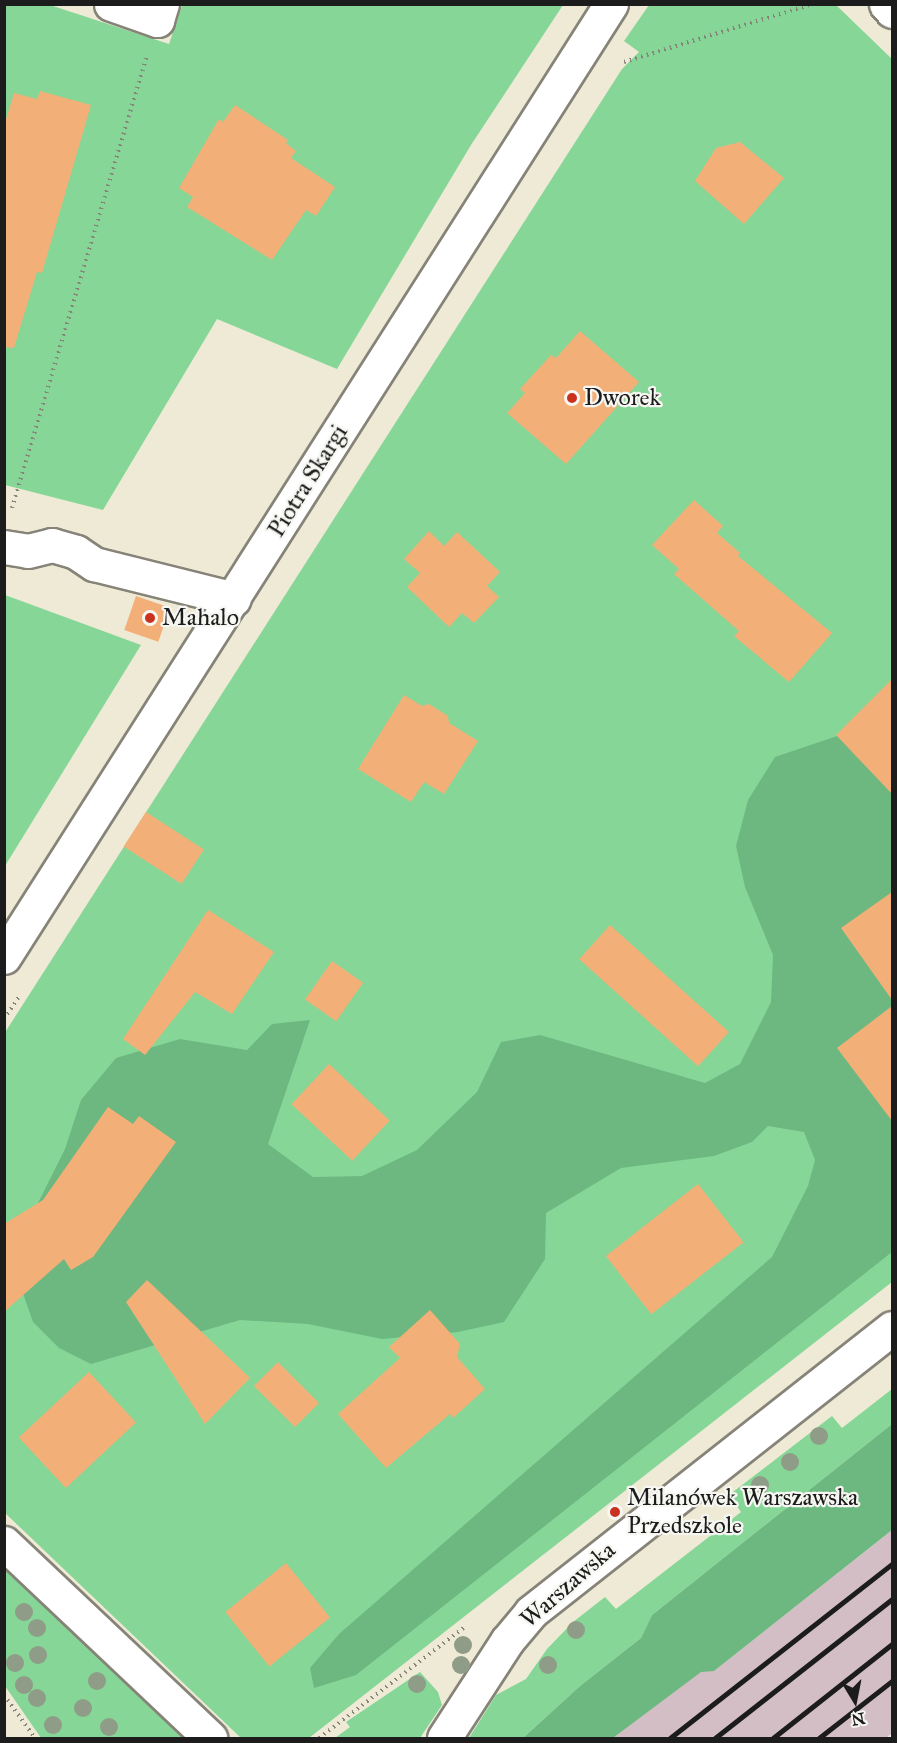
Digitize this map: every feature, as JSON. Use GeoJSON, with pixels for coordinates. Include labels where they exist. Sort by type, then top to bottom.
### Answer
{"type":"FeatureCollection","features":[{"type":"Feature","properties":{"kind":"street"},"geometry":{"type":"LineString","coordinates":[[111,4],[160,12]]}},
{"type":"Feature","properties":{"kind":"street","name":"Piotra Skargi"},"geometry":{"type":"LineString","coordinates":[[4,957],[234,600],[611,4]]}},
{"type":"Feature","properties":{"kind":"street"},"geometry":{"type":"LineString","coordinates":[[886,4],[892,11]]}},
{"type":"Feature","properties":{"kind":"street"},"geometry":{"type":"LineString","coordinates":[[4,546],[28,551],[52,545],[76,552],[93,564],[234,600]]}},
{"type":"Feature","properties":{"kind":"street","name":"Warszawska"},"geometry":{"type":"LineString","coordinates":[[444,1738],[507,1641],[531,1612],[892,1328]]}},
{"type":"Feature","properties":{"kind":"street"},"geometry":{"type":"LineString","coordinates":[[4,1543],[210,1738]]}},
{"type":"Feature","properties":{"kind":"path"},"geometry":{"type":"LineString","coordinates":[[620,64],[812,4]]}},
{"type":"Feature","properties":{"kind":"path"},"geometry":{"type":"LineString","coordinates":[[11,511],[160,12]]}},
{"type":"Feature","properties":{"kind":"path"},"geometry":{"type":"LineString","coordinates":[[4,1695],[35,1738]]}},
{"type":"Feature","properties":{"kind":"shaded area"},"geometry":{"type":"Polygon","coordinates":[[[892,1530],[892,1733],[886,1738],[613,1738],[701,1671],[714,1671],[892,1530]]]}},
{"type":"Feature","properties":{"kind":"green space"},"geometry":{"type":"Polygon","coordinates":[[[5,5],[50,5],[169,44],[182,5],[563,5],[471,145],[337,369],[217,319],[103,510],[5,485],[5,5]]]}},
{"type":"Feature","properties":{"kind":"green space"},"geometry":{"type":"Polygon","coordinates":[[[649,5],[836,5],[892,59],[892,1282],[309,1738],[241,1738],[5,1513],[4,1034],[622,69],[639,52],[624,41],[649,5]]]}},
{"type":"Feature","properties":{"kind":"green space"},"geometry":{"type":"Polygon","coordinates":[[[4,595],[141,645],[5,866],[4,595]]]}},
{"type":"Feature","properties":{"kind":"green space"},"geometry":{"type":"Polygon","coordinates":[[[846,733],[892,767],[892,1252],[356,1675],[314,1688],[310,1668],[339,1634],[772,1257],[808,1186],[815,1160],[804,1132],[768,1126],[752,1142],[714,1156],[621,1168],[546,1213],[545,1259],[504,1322],[458,1332],[382,1339],[308,1324],[240,1320],[91,1364],[59,1348],[33,1322],[18,1279],[26,1227],[65,1149],[81,1100],[116,1058],[180,1039],[247,1050],[272,1024],[310,1020],[268,1144],[313,1177],[362,1176],[417,1150],[477,1092],[501,1042],[540,1035],[705,1083],[740,1064],[771,1002],[773,955],[745,887],[736,846],[748,800],[775,757],[846,733]]]}},
{"type":"Feature","properties":{"kind":"green space"},"geometry":{"type":"Polygon","coordinates":[[[892,1389],[892,1424],[652,1615],[641,1638],[580,1686],[523,1738],[469,1738],[496,1695],[526,1679],[547,1649],[573,1622],[605,1597],[616,1609],[741,1512],[729,1495],[832,1416],[842,1428],[892,1389]]]}},
{"type":"Feature","properties":{"kind":"green space"},"geometry":{"type":"Polygon","coordinates":[[[892,1424],[892,1530],[714,1671],[701,1672],[613,1738],[523,1738],[580,1686],[641,1638],[652,1615],[892,1424]]]}},
{"type":"Feature","properties":{"kind":"green space"},"geometry":{"type":"Polygon","coordinates":[[[4,1565],[186,1738],[41,1738],[5,1686],[4,1565]]]}},
{"type":"Feature","properties":{"kind":"green space"},"geometry":{"type":"Polygon","coordinates":[[[420,1672],[438,1692],[442,1705],[420,1738],[335,1738],[350,1727],[346,1722],[420,1672]]]}},
{"type":"Feature","properties":{"kind":"building"},"geometry":{"type":"Polygon","coordinates":[[[40,91],[91,105],[42,273],[37,272],[14,348],[4,347],[4,126],[14,93],[37,99],[40,91]]]}},
{"type":"Feature","properties":{"kind":"building"},"geometry":{"type":"Polygon","coordinates":[[[235,105],[288,140],[286,143],[296,151],[291,158],[335,187],[316,216],[306,210],[272,260],[187,207],[193,197],[179,188],[219,119],[223,122],[235,105]]]}},
{"type":"Feature","properties":{"kind":"building"},"geometry":{"type":"Polygon","coordinates":[[[740,142],[784,178],[744,224],[695,181],[716,148],[740,142]]]}},
{"type":"Feature","properties":{"kind":"building","name":"Dworek"},"geometry":{"type":"Polygon","coordinates":[[[580,331],[639,382],[566,464],[507,413],[525,393],[520,389],[551,355],[556,358],[580,331]]]}},
{"type":"Feature","properties":{"kind":"building"},"geometry":{"type":"Polygon","coordinates":[[[694,500],[723,526],[717,533],[740,553],[738,556],[832,633],[789,682],[734,636],[739,631],[674,574],[679,569],[652,545],[694,500]]]}},
{"type":"Feature","properties":{"kind":"building"},"geometry":{"type":"Polygon","coordinates":[[[429,531],[444,546],[457,532],[500,572],[487,586],[499,597],[474,623],[462,613],[449,627],[407,587],[420,573],[404,559],[429,531]]]}},
{"type":"Feature","properties":{"kind":"building"},"geometry":{"type":"Polygon","coordinates":[[[136,596],[170,608],[158,642],[124,630],[136,596]]]}},
{"type":"Feature","properties":{"kind":"building"},"geometry":{"type":"Polygon","coordinates":[[[892,679],[892,794],[836,735],[892,679]]]}},
{"type":"Feature","properties":{"kind":"building"},"geometry":{"type":"Polygon","coordinates":[[[404,695],[422,706],[429,704],[448,716],[449,723],[478,741],[444,794],[424,782],[411,802],[358,769],[404,695]]]}},
{"type":"Feature","properties":{"kind":"building"},"geometry":{"type":"Polygon","coordinates":[[[146,812],[204,850],[182,884],[124,846],[146,812]]]}},
{"type":"Feature","properties":{"kind":"building"},"geometry":{"type":"Polygon","coordinates":[[[892,892],[892,1000],[841,928],[892,892]]]}},
{"type":"Feature","properties":{"kind":"building"},"geometry":{"type":"Polygon","coordinates":[[[208,910],[274,952],[232,1014],[195,992],[145,1055],[123,1039],[208,910]]]}},
{"type":"Feature","properties":{"kind":"building"},"geometry":{"type":"Polygon","coordinates":[[[610,925],[729,1032],[698,1066],[579,959],[610,925]]]}},
{"type":"Feature","properties":{"kind":"building"},"geometry":{"type":"Polygon","coordinates":[[[332,961],[363,983],[336,1021],[305,1000],[332,961]]]}},
{"type":"Feature","properties":{"kind":"building"},"geometry":{"type":"Polygon","coordinates":[[[892,1006],[892,1121],[837,1048],[892,1006]]]}},
{"type":"Feature","properties":{"kind":"building"},"geometry":{"type":"Polygon","coordinates":[[[329,1064],[390,1121],[352,1161],[291,1104],[329,1064]]]}},
{"type":"Feature","properties":{"kind":"building"},"geometry":{"type":"Polygon","coordinates":[[[108,1107],[133,1124],[139,1116],[176,1142],[93,1257],[71,1270],[64,1259],[4,1312],[4,1224],[43,1200],[108,1107]]]}},
{"type":"Feature","properties":{"kind":"building"},"geometry":{"type":"Polygon","coordinates":[[[698,1184],[744,1242],[651,1314],[606,1256],[698,1184]]]}},
{"type":"Feature","properties":{"kind":"building"},"geometry":{"type":"Polygon","coordinates":[[[147,1280],[250,1378],[205,1424],[126,1302],[147,1280]]]}},
{"type":"Feature","properties":{"kind":"building"},"geometry":{"type":"Polygon","coordinates":[[[430,1310],[460,1344],[457,1357],[485,1389],[453,1418],[450,1414],[386,1468],[338,1414],[400,1358],[389,1347],[430,1310]]]}},
{"type":"Feature","properties":{"kind":"building"},"geometry":{"type":"Polygon","coordinates":[[[278,1362],[319,1403],[295,1427],[254,1386],[278,1362]]]}},
{"type":"Feature","properties":{"kind":"building"},"geometry":{"type":"Polygon","coordinates":[[[89,1372],[136,1422],[66,1488],[19,1437],[89,1372]]]}},
{"type":"Feature","properties":{"kind":"building"},"geometry":{"type":"Polygon","coordinates":[[[286,1563],[330,1617],[269,1666],[225,1612],[286,1563]]]}},
{"type":"Feature","properties":{"kind":"railway"},"geometry":{"type":"LineString","coordinates":[[670,1738],[892,1564]]}},
{"type":"Feature","properties":{"kind":"railway"},"geometry":{"type":"LineString","coordinates":[[715,1738],[892,1599]]}},
{"type":"Feature","properties":{"kind":"railway"},"geometry":{"type":"LineString","coordinates":[[773,1738],[892,1644]]}},
{"type":"Feature","properties":{"kind":"railway"},"geometry":{"type":"LineString","coordinates":[[819,1738],[892,1681]]}},
{"type":"Feature","properties":{"kind":"place","name":"Dworek"},"geometry":{"type":"Point","coordinates":[572,398]}},
{"type":"Feature","properties":{"kind":"place","name":"Mahalo"},"geometry":{"type":"Point","coordinates":[150,618]}},
{"type":"Feature","properties":{"kind":"place","name":"Milanówek Warszawska Przedszkole"},"geometry":{"type":"Point","coordinates":[615,1512]}}]}
